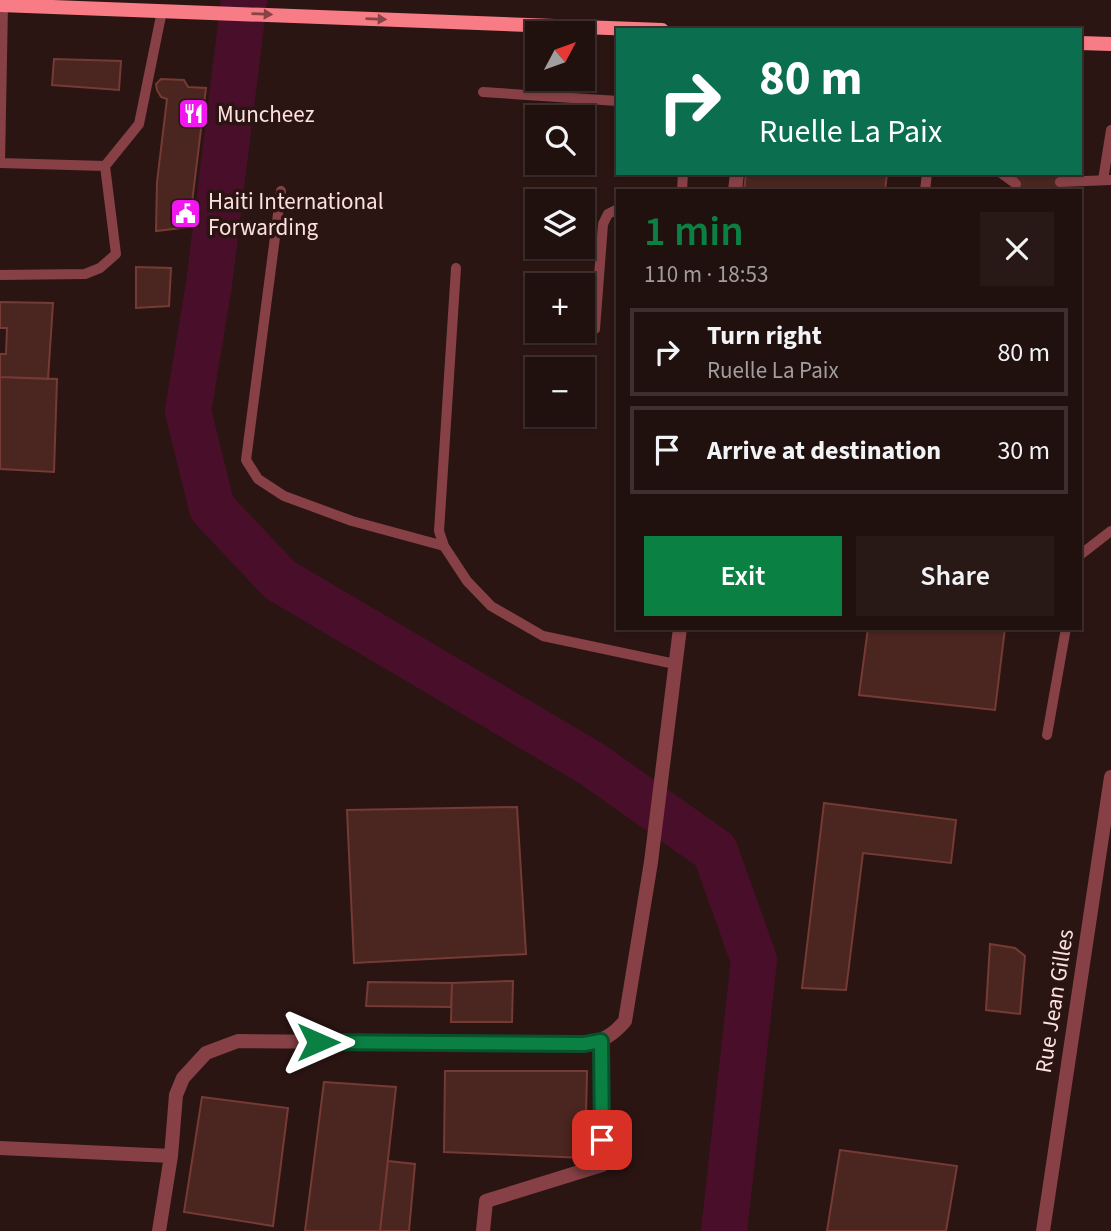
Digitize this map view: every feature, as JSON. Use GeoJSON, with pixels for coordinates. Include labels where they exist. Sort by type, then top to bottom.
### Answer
{"type":"FeatureCollection","features":[{"type":"Feature","properties":{"kind":"main road"},"geometry":{"type":"LineString","coordinates":[[1,5],[616,28]]}},
{"type":"Feature","properties":{"kind":"main road"},"geometry":{"type":"LineString","coordinates":[[1082,43],[1111,44]]}},
{"type":"Feature","properties":{"kind":"street"},"geometry":{"type":"LineString","coordinates":[[159,1231],[171,1156],[176,1094],[183,1078],[206,1053],[238,1041],[571,1044],[601,1041],[615,1033],[625,1021],[651,862],[680,630]]}},
{"type":"Feature","properties":{"kind":"street","name":"Rue Jean Gilles"},"geometry":{"type":"LineString","coordinates":[[1043,1231],[1111,777]]}},
{"type":"Feature","properties":{"kind":"street"},"geometry":{"type":"LineString","coordinates":[[483,1231],[486,1201],[602,1165],[601,1041]]}},
{"type":"Feature","properties":{"kind":"street"},"geometry":{"type":"LineString","coordinates":[[0,1148],[171,1156]]}},
{"type":"Feature","properties":{"kind":"lane"},"geometry":{"type":"LineString","coordinates":[[1,5],[0,163],[104,166]]}},
{"type":"Feature","properties":{"kind":"lane"},"geometry":{"type":"LineString","coordinates":[[0,275],[85,274],[100,268],[116,254],[104,166],[139,124],[162,11]]}},
{"type":"Feature","properties":{"kind":"lane"},"geometry":{"type":"LineString","coordinates":[[484,92],[616,101]]}},
{"type":"Feature","properties":{"kind":"lane"},"geometry":{"type":"LineString","coordinates":[[1060,182],[1107,180],[1111,130]]}},
{"type":"Feature","properties":{"kind":"lane"},"geometry":{"type":"LineString","coordinates":[[1003,175],[1016,184]]}},
{"type":"Feature","properties":{"kind":"lane"},"geometry":{"type":"LineString","coordinates":[[281,191],[246,460],[257,479],[284,496],[352,521],[444,547]]}},
{"type":"Feature","properties":{"kind":"lane"},"geometry":{"type":"LineString","coordinates":[[595,329],[603,224],[608,214],[616,210]]}},
{"type":"Feature","properties":{"kind":"lane"},"geometry":{"type":"LineString","coordinates":[[456,268],[439,531],[444,547],[467,581],[491,606],[543,636],[675,664]]}},
{"type":"Feature","properties":{"kind":"lane"},"geometry":{"type":"LineString","coordinates":[[1082,553],[1111,531]]}},
{"type":"Feature","properties":{"kind":"lane"},"geometry":{"type":"LineString","coordinates":[[1047,735],[1066,630]]}},
{"type":"Feature","properties":{"kind":"building"},"geometry":{"type":"Polygon","coordinates":[[[54,59],[121,61],[119,90],[52,85],[54,59]]]}},
{"type":"Feature","properties":{"kind":"building"},"geometry":{"type":"Polygon","coordinates":[[[161,79],[184,80],[188,87],[206,88],[189,227],[156,231],[157,182],[167,99],[161,97],[157,90],[156,84],[161,79]]]}},
{"type":"Feature","properties":{"kind":"building"},"geometry":{"type":"Polygon","coordinates":[[[746,175],[887,175],[885,189],[744,189],[746,175]]]}},
{"type":"Feature","properties":{"kind":"building"},"geometry":{"type":"Polygon","coordinates":[[[1017,175],[1061,175],[1060,189],[1015,189],[1017,175]]]}},
{"type":"Feature","properties":{"kind":"building"},"geometry":{"type":"Polygon","coordinates":[[[136,267],[171,268],[169,306],[136,308],[136,267]]]}},
{"type":"Feature","properties":{"kind":"building"},"geometry":{"type":"Polygon","coordinates":[[[0,302],[53,303],[48,379],[0,377],[0,354],[6,354],[7,328],[0,328],[0,302]]]}},
{"type":"Feature","properties":{"kind":"building"},"geometry":{"type":"Polygon","coordinates":[[[0,377],[57,379],[54,472],[0,469],[0,377]]]}},
{"type":"Feature","properties":{"kind":"building"},"geometry":{"type":"Polygon","coordinates":[[[868,630],[1005,630],[995,710],[859,695],[868,630]]]}},
{"type":"Feature","properties":{"kind":"building"},"geometry":{"type":"Polygon","coordinates":[[[824,803],[956,820],[951,863],[863,853],[846,990],[802,988],[824,803]]]}},
{"type":"Feature","properties":{"kind":"building"},"geometry":{"type":"Polygon","coordinates":[[[517,807],[526,954],[354,963],[347,810],[517,807]]]}},
{"type":"Feature","properties":{"kind":"building"},"geometry":{"type":"Polygon","coordinates":[[[990,944],[1015,948],[1025,956],[1020,1014],[986,1010],[990,944]]]}},
{"type":"Feature","properties":{"kind":"building"},"geometry":{"type":"Polygon","coordinates":[[[513,981],[512,1022],[451,1022],[452,983],[513,981]]]}},
{"type":"Feature","properties":{"kind":"building"},"geometry":{"type":"Polygon","coordinates":[[[368,982],[452,983],[451,1007],[366,1006],[368,982]]]}},
{"type":"Feature","properties":{"kind":"building"},"geometry":{"type":"Polygon","coordinates":[[[445,1071],[587,1071],[585,1158],[444,1152],[445,1071]]]}},
{"type":"Feature","properties":{"kind":"building"},"geometry":{"type":"Polygon","coordinates":[[[324,1082],[396,1087],[380,1231],[305,1231],[324,1082]]]}},
{"type":"Feature","properties":{"kind":"building"},"geometry":{"type":"Polygon","coordinates":[[[202,1097],[288,1108],[273,1226],[184,1212],[202,1097]]]}},
{"type":"Feature","properties":{"kind":"building"},"geometry":{"type":"Polygon","coordinates":[[[840,1150],[957,1166],[946,1231],[827,1231],[840,1150]]]}},
{"type":"Feature","properties":{"kind":"building"},"geometry":{"type":"Polygon","coordinates":[[[388,1161],[415,1164],[409,1231],[380,1231],[388,1161]]]}},
{"type":"Feature","properties":{"kind":"waterway"},"geometry":{"type":"LineString","coordinates":[[244,0],[209,284],[188,411],[212,508],[280,580],[592,764],[715,851],[754,960],[724,1231]]}},
{"type":"Feature","properties":{"kind":"place","name":"Muncheez"},"geometry":{"type":"Point","coordinates":[194,114]}},
{"type":"Feature","properties":{"kind":"place","name":"Haiti International Forwarding"},"geometry":{"type":"Point","coordinates":[185,214]}},
{"type":"Feature","properties":{"kind":"route"},"geometry":{"type":"LineString","coordinates":[[318,1042],[584,1044],[601,1041],[602,1140]]}}]}
